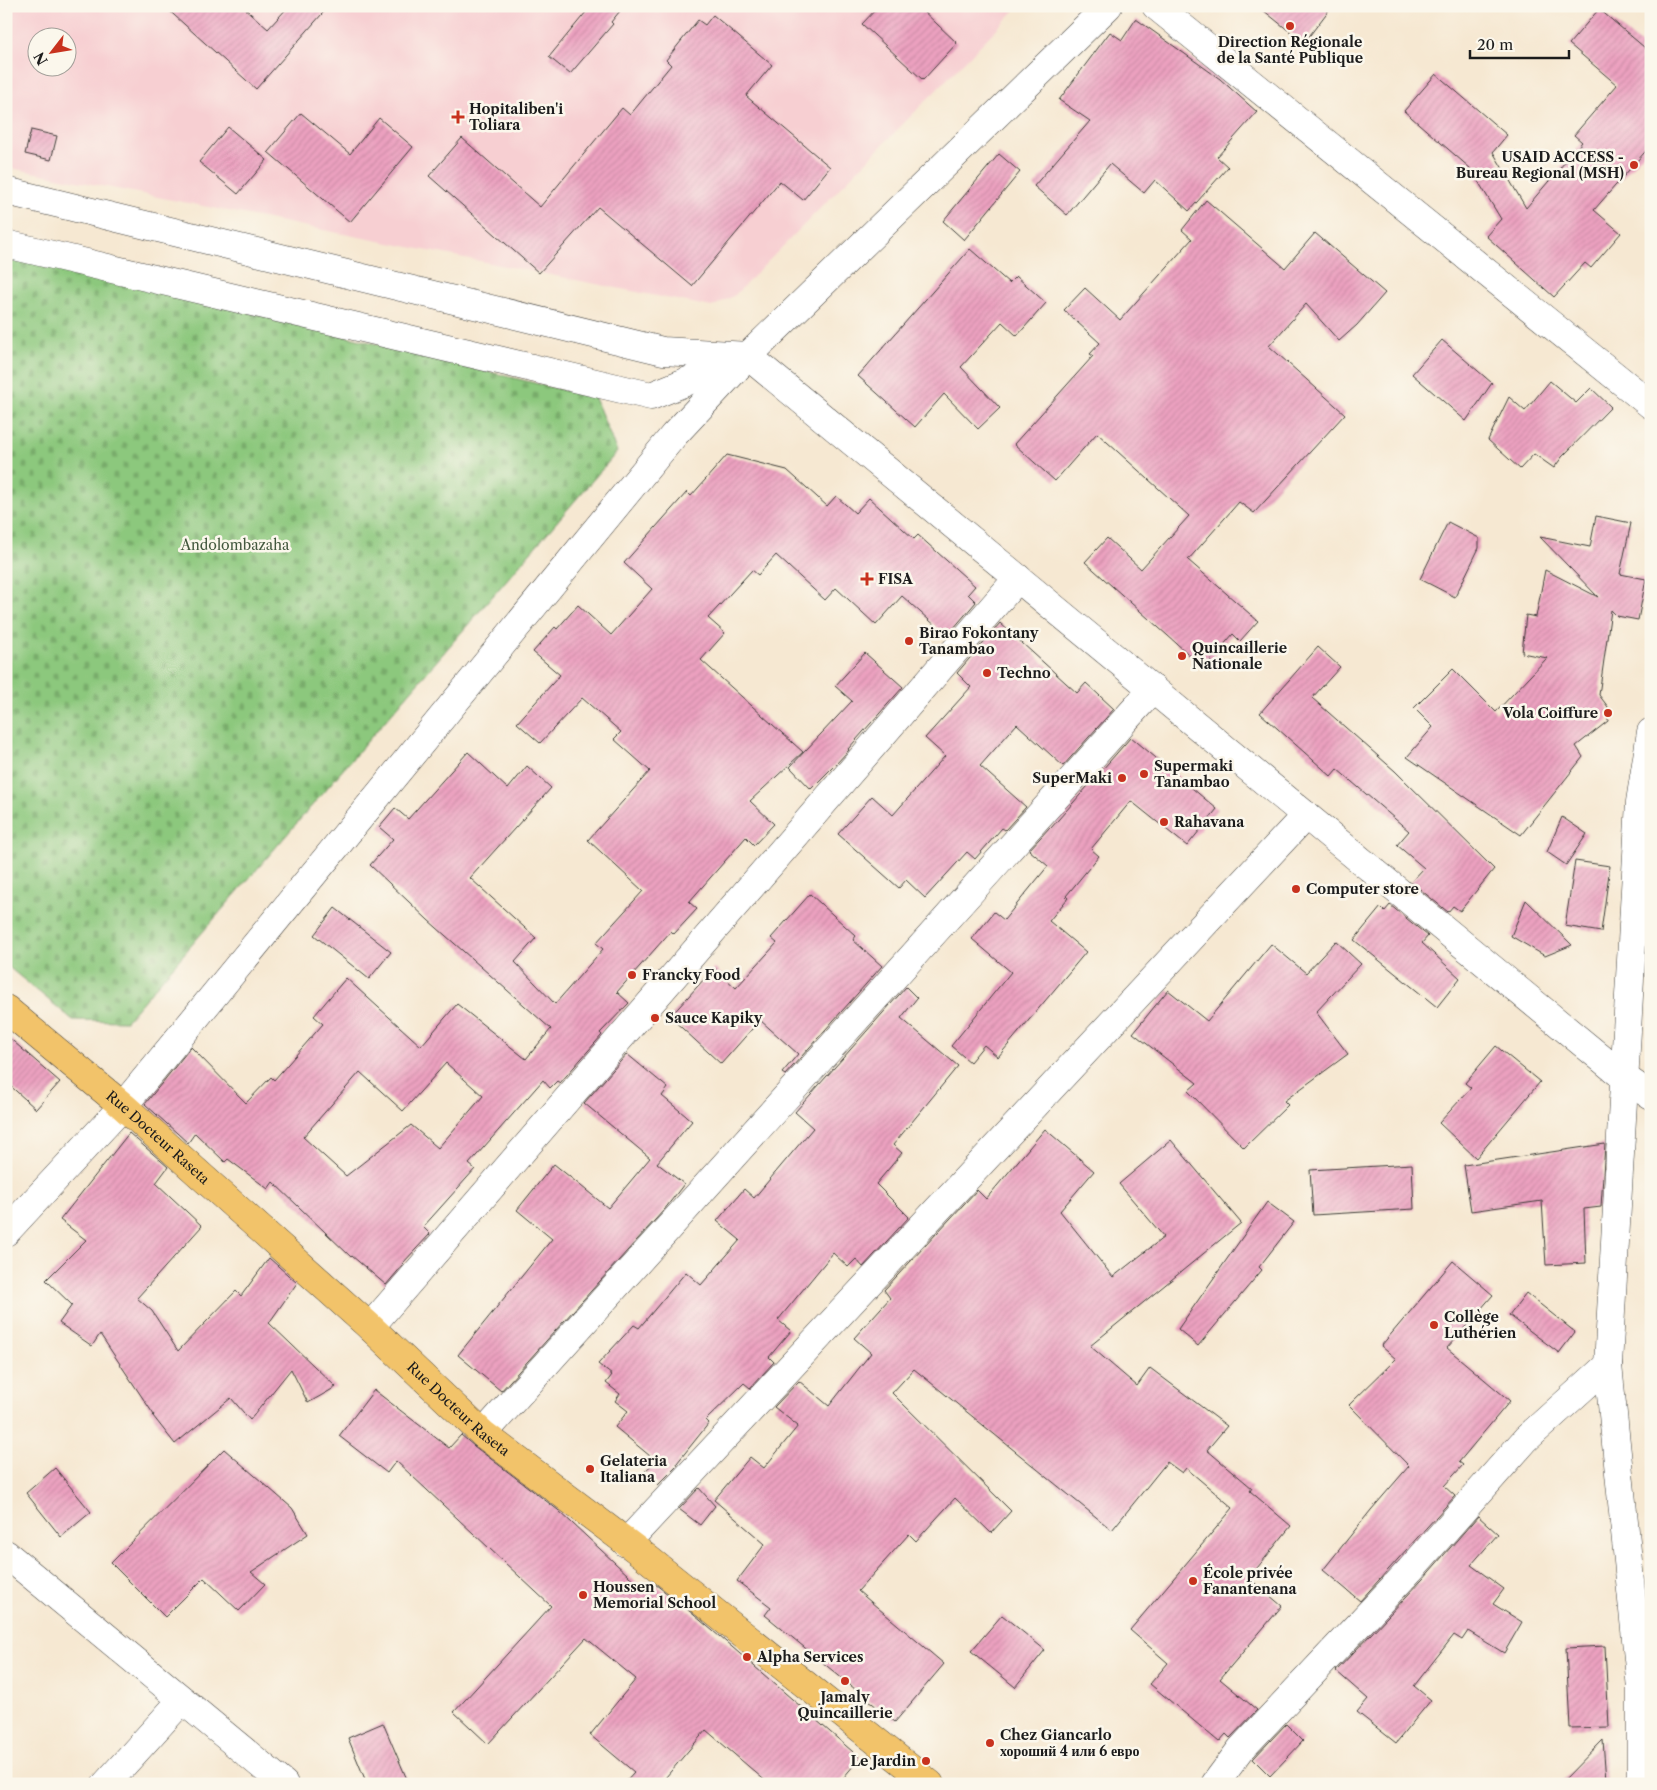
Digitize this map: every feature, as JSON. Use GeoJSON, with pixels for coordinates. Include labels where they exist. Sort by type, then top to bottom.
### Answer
{"type":"FeatureCollection","features":[{"type":"Feature","properties":{"kind":"main road","name":"Rue Docteur Raseta"},"geometry":{"type":"LineString","coordinates":[[6,1009],[123,1106],[370,1327],[483,1434],[626,1543],[930,1784]]}},
{"type":"Feature","properties":{"kind":"street"},"geometry":{"type":"LineString","coordinates":[[6,1232],[123,1106],[674,435],[748,356],[1108,6]]}},
{"type":"Feature","properties":{"kind":"street"},"geometry":{"type":"LineString","coordinates":[[1156,6],[1651,405]]}},
{"type":"Feature","properties":{"kind":"street"},"geometry":{"type":"LineString","coordinates":[[6,191],[663,351],[748,356],[1625,1078],[1651,1096]]}},
{"type":"Feature","properties":{"kind":"street"},"geometry":{"type":"LineString","coordinates":[[6,244],[651,396],[748,356]]}},
{"type":"Feature","properties":{"kind":"street"},"geometry":{"type":"LineString","coordinates":[[370,1327],[1018,578]]}},
{"type":"Feature","properties":{"kind":"street"},"geometry":{"type":"LineString","coordinates":[[483,1434],[1153,689]]}},
{"type":"Feature","properties":{"kind":"street"},"geometry":{"type":"LineString","coordinates":[[1640,1784],[1641,1688],[1608,1365],[1640,802],[1651,732]]}},
{"type":"Feature","properties":{"kind":"street"},"geometry":{"type":"LineString","coordinates":[[626,1543],[1306,815]]}},
{"type":"Feature","properties":{"kind":"street"},"geometry":{"type":"LineString","coordinates":[[1215,1784],[1241,1749],[1410,1570],[1526,1439],[1608,1365]]}},
{"type":"Feature","properties":{"kind":"street"},"geometry":{"type":"LineString","coordinates":[[6,1554],[284,1784]]}},
{"type":"Feature","properties":{"kind":"street"},"geometry":{"type":"LineString","coordinates":[[106,1784],[182,1700]]}},
{"type":"Feature","properties":{"kind":"shaded area","name":"Hopitaliben'i Toliara"},"geometry":{"type":"Polygon","coordinates":[[[9,6],[1013,6],[1016,9],[735,295],[712,307],[6,167],[6,10],[9,6]]]}},
{"type":"Feature","properties":{"kind":"green space","name":"Andolombazaha"},"geometry":{"type":"Polygon","coordinates":[[[6,252],[595,398],[617,452],[126,1021],[73,1020],[6,965],[6,252]]]}},
{"type":"Feature","properties":{"kind":"building"},"geometry":{"type":"Polygon","coordinates":[[[164,6],[242,6],[268,29],[289,6],[329,6],[256,89],[164,6]]]}},
{"type":"Feature","properties":{"kind":"building"},"geometry":{"type":"Polygon","coordinates":[[[591,6],[624,6],[611,22],[613,24],[570,74],[549,57],[591,6]]]}},
{"type":"Feature","properties":{"kind":"building"},"geometry":{"type":"Polygon","coordinates":[[[879,6],[918,6],[957,43],[923,80],[862,24],[879,6]]]}},
{"type":"Feature","properties":{"kind":"building"},"geometry":{"type":"Polygon","coordinates":[[[1258,6],[1332,6],[1304,43],[1258,6]]]}},
{"type":"Feature","properties":{"kind":"building"},"geometry":{"type":"Polygon","coordinates":[[[1599,9],[1651,53],[1651,145],[1594,210],[1621,233],[1591,268],[1585,263],[1554,297],[1486,236],[1501,219],[1470,168],[1404,111],[1436,74],[1507,135],[1493,152],[1526,208],[1582,142],[1574,135],[1617,85],[1569,44],[1599,9]]]}},
{"type":"Feature","properties":{"kind":"building"},"geometry":{"type":"Polygon","coordinates":[[[713,15],[772,65],[746,96],[830,167],[803,200],[780,181],[692,286],[598,207],[539,273],[429,176],[462,138],[540,207],[622,108],[630,115],[671,65],[666,60],[698,20],[705,25],[713,15]]]}},
{"type":"Feature","properties":{"kind":"building"},"geometry":{"type":"Polygon","coordinates":[[[1136,19],[1220,79],[1257,112],[1217,157],[1228,167],[1189,211],[1155,180],[1144,193],[1110,164],[1067,215],[1034,186],[1090,121],[1059,100],[1110,32],[1122,40],[1136,19]]]}},
{"type":"Feature","properties":{"kind":"building"},"geometry":{"type":"Polygon","coordinates":[[[301,113],[350,154],[379,118],[413,147],[350,222],[268,152],[301,113]]]}},
{"type":"Feature","properties":{"kind":"building"},"geometry":{"type":"Polygon","coordinates":[[[228,127],[267,160],[238,194],[199,162],[228,127]]]}},
{"type":"Feature","properties":{"kind":"building"},"geometry":{"type":"Polygon","coordinates":[[[31,130],[57,136],[51,160],[25,154],[31,130]]]}},
{"type":"Feature","properties":{"kind":"building"},"geometry":{"type":"Polygon","coordinates":[[[999,154],[1020,172],[964,240],[943,221],[999,154]]]}},
{"type":"Feature","properties":{"kind":"building"},"geometry":{"type":"Polygon","coordinates":[[[1206,200],[1285,268],[1315,233],[1385,293],[1357,325],[1339,341],[1306,304],[1269,346],[1345,414],[1254,513],[1239,502],[1188,560],[1258,621],[1240,641],[1233,634],[1204,668],[1085,562],[1107,538],[1141,569],[1189,516],[1097,433],[1055,481],[1014,444],[1093,356],[1090,354],[1100,343],[1064,310],[1085,288],[1120,320],[1192,239],[1182,230],[1206,200]]]}},
{"type":"Feature","properties":{"kind":"building"},"geometry":{"type":"Polygon","coordinates":[[[970,249],[1009,283],[1016,276],[1046,303],[1017,336],[1002,322],[961,367],[1000,408],[978,429],[944,394],[915,427],[858,376],[970,249]]]}},
{"type":"Feature","properties":{"kind":"building"},"geometry":{"type":"Polygon","coordinates":[[[1442,340],[1492,383],[1466,421],[1412,374],[1442,340]]]}},
{"type":"Feature","properties":{"kind":"building"},"geometry":{"type":"Polygon","coordinates":[[[1550,381],[1576,403],[1591,388],[1611,407],[1562,457],[1554,468],[1534,454],[1520,469],[1488,440],[1509,397],[1525,411],[1550,381]]]}},
{"type":"Feature","properties":{"kind":"building"},"geometry":{"type":"Polygon","coordinates":[[[727,455],[787,470],[827,506],[836,496],[855,513],[869,498],[914,539],[918,535],[975,586],[968,594],[976,602],[947,636],[902,596],[876,625],[836,588],[825,600],[776,555],[758,575],[752,570],[708,618],[725,633],[701,660],[803,752],[750,801],[774,824],[754,845],[746,837],[689,902],[697,909],[674,934],[671,931],[617,992],[629,1003],[600,1033],[602,1035],[560,1083],[557,1081],[550,1088],[543,1080],[469,1164],[475,1169],[423,1227],[430,1234],[402,1264],[386,1285],[351,1257],[273,1182],[268,1189],[228,1159],[225,1162],[195,1133],[188,1143],[145,1104],[191,1047],[246,1103],[271,1077],[274,1080],[323,1024],[314,1016],[346,978],[421,1046],[457,1004],[526,1059],[551,1029],[428,920],[370,865],[393,839],[379,827],[395,808],[408,819],[468,752],[508,789],[527,766],[551,788],[470,878],[536,938],[515,962],[555,1004],[603,949],[596,943],[643,891],[588,840],[650,771],[614,739],[621,732],[582,698],[540,743],[517,723],[560,675],[533,652],[578,605],[611,635],[652,589],[624,563],[687,492],[691,496],[727,455]],[[446,1063],[403,1111],[360,1072],[303,1137],[346,1176],[411,1125],[438,1148],[483,1096],[446,1063]]]}},
{"type":"Feature","properties":{"kind":"building"},"geometry":{"type":"Polygon","coordinates":[[[1596,516],[1631,523],[1620,574],[1646,579],[1638,620],[1617,616],[1611,610],[1599,695],[1608,707],[1608,721],[1576,746],[1583,757],[1521,835],[1407,757],[1433,727],[1414,708],[1453,669],[1496,712],[1547,658],[1522,653],[1526,615],[1536,617],[1545,570],[1598,597],[1540,537],[1590,547],[1596,516]]]}},
{"type":"Feature","properties":{"kind":"building"},"geometry":{"type":"Polygon","coordinates":[[[1448,522],[1479,538],[1479,548],[1455,597],[1420,579],[1448,522]]]}},
{"type":"Feature","properties":{"kind":"building"},"geometry":{"type":"Polygon","coordinates":[[[1000,623],[1077,693],[1086,683],[1114,709],[1063,766],[1017,724],[980,766],[1026,807],[1005,830],[1002,828],[975,859],[967,852],[925,898],[906,880],[899,888],[838,834],[872,796],[893,815],[945,756],[925,738],[971,687],[957,673],[1000,623]]]}},
{"type":"Feature","properties":{"kind":"building"},"geometry":{"type":"Polygon","coordinates":[[[1318,647],[1340,667],[1312,698],[1395,771],[1494,869],[1460,911],[1453,906],[1448,912],[1411,882],[1424,868],[1397,845],[1409,831],[1337,769],[1331,776],[1260,713],[1318,647]]]}},
{"type":"Feature","properties":{"kind":"building"},"geometry":{"type":"Polygon","coordinates":[[[865,653],[903,687],[849,750],[811,789],[790,767],[852,701],[835,686],[865,653]]]}},
{"type":"Feature","properties":{"kind":"building"},"geometry":{"type":"Polygon","coordinates":[[[1131,737],[1217,809],[1187,846],[1131,801],[1091,849],[1099,856],[1066,896],[1068,898],[1049,921],[1086,952],[998,1057],[984,1045],[970,1062],[951,1046],[1011,972],[972,939],[994,912],[1004,920],[1048,866],[1029,850],[1051,828],[1131,737]]]}},
{"type":"Feature","properties":{"kind":"building"},"geometry":{"type":"Polygon","coordinates":[[[1562,817],[1587,834],[1566,865],[1547,852],[1562,817]]]}},
{"type":"Feature","properties":{"kind":"building"},"geometry":{"type":"Polygon","coordinates":[[[1575,861],[1610,866],[1601,932],[1565,926],[1575,861]]]}},
{"type":"Feature","properties":{"kind":"building"},"geometry":{"type":"Polygon","coordinates":[[[810,894],[856,936],[853,940],[882,966],[785,1075],[782,1073],[798,1054],[760,1020],[721,1064],[670,1017],[714,968],[736,988],[777,943],[771,938],[810,894]]]}},
{"type":"Feature","properties":{"kind":"building"},"geometry":{"type":"Polygon","coordinates":[[[1526,900],[1572,945],[1545,956],[1511,936],[1526,900]]]}},
{"type":"Feature","properties":{"kind":"building"},"geometry":{"type":"Polygon","coordinates":[[[1390,905],[1428,936],[1422,943],[1460,978],[1437,1007],[1354,940],[1381,907],[1385,911],[1390,905]]]}},
{"type":"Feature","properties":{"kind":"building"},"geometry":{"type":"Polygon","coordinates":[[[335,908],[391,952],[369,979],[314,935],[335,908]]]}},
{"type":"Feature","properties":{"kind":"building"},"geometry":{"type":"Polygon","coordinates":[[[1336,941],[1361,964],[1316,1012],[1348,1054],[1284,1101],[1288,1105],[1244,1148],[1188,1091],[1197,1083],[1133,1033],[1168,990],[1207,1021],[1271,944],[1306,973],[1336,941]]]}},
{"type":"Feature","properties":{"kind":"building"},"geometry":{"type":"Polygon","coordinates":[[[906,987],[917,998],[901,1018],[958,1066],[893,1145],[902,1153],[876,1184],[909,1217],[863,1267],[856,1259],[848,1267],[833,1253],[778,1320],[791,1331],[769,1357],[774,1362],[750,1388],[744,1383],[706,1420],[709,1423],[677,1463],[678,1465],[658,1485],[645,1471],[656,1461],[615,1427],[628,1411],[615,1401],[620,1394],[606,1383],[612,1375],[598,1364],[634,1325],[639,1328],[686,1272],[701,1285],[740,1240],[717,1221],[744,1189],[754,1198],[813,1128],[795,1112],[906,987]]]}},
{"type":"Feature","properties":{"kind":"building"},"geometry":{"type":"Polygon","coordinates":[[[6,1035],[60,1082],[36,1109],[6,1082],[6,1035]]]}},
{"type":"Feature","properties":{"kind":"building"},"geometry":{"type":"Polygon","coordinates":[[[1496,1046],[1540,1082],[1476,1158],[1439,1123],[1471,1088],[1465,1083],[1496,1046]]]}},
{"type":"Feature","properties":{"kind":"building"},"geometry":{"type":"Polygon","coordinates":[[[627,1054],[668,1088],[662,1096],[692,1121],[657,1163],[684,1184],[664,1210],[501,1391],[458,1355],[552,1239],[517,1210],[554,1164],[608,1208],[650,1158],[584,1103],[627,1054]]]}},
{"type":"Feature","properties":{"kind":"building"},"geometry":{"type":"Polygon","coordinates":[[[1045,1129],[1094,1171],[1060,1211],[1113,1277],[1164,1237],[1119,1184],[1171,1140],[1241,1223],[1090,1346],[1137,1386],[1150,1368],[1227,1426],[1207,1450],[1252,1488],[1250,1491],[1291,1526],[1249,1578],[1282,1606],[1220,1679],[1257,1710],[1230,1738],[1226,1734],[1219,1742],[1150,1684],[1168,1663],[1130,1630],[1233,1508],[1186,1468],[1182,1473],[1167,1462],[1112,1530],[914,1369],[892,1393],[1011,1511],[991,1533],[955,1498],[916,1541],[909,1534],[858,1591],[944,1664],[895,1722],[765,1615],[771,1607],[737,1581],[765,1544],[714,1500],[750,1457],[764,1468],[798,1426],[774,1407],[799,1381],[829,1406],[871,1353],[854,1338],[890,1298],[884,1290],[977,1190],[986,1199],[1045,1129]]]}},
{"type":"Feature","properties":{"kind":"building"},"geometry":{"type":"Polygon","coordinates":[[[129,1133],[168,1167],[156,1183],[202,1226],[137,1298],[152,1311],[178,1351],[236,1291],[241,1296],[269,1258],[297,1283],[269,1323],[336,1387],[308,1403],[291,1369],[250,1420],[231,1398],[175,1444],[153,1416],[100,1334],[92,1346],[59,1323],[72,1305],[46,1280],[86,1240],[60,1220],[129,1133]]]}},
{"type":"Feature","properties":{"kind":"building"},"geometry":{"type":"Polygon","coordinates":[[[1605,1144],[1601,1207],[1584,1209],[1586,1263],[1546,1265],[1542,1201],[1471,1211],[1464,1165],[1605,1144]]]}},
{"type":"Feature","properties":{"kind":"building"},"geometry":{"type":"Polygon","coordinates":[[[1412,1164],[1414,1209],[1313,1215],[1310,1170],[1412,1164]]]}},
{"type":"Feature","properties":{"kind":"building"},"geometry":{"type":"Polygon","coordinates":[[[1267,1202],[1294,1222],[1259,1267],[1262,1270],[1198,1346],[1178,1329],[1267,1202]]]}},
{"type":"Feature","properties":{"kind":"building"},"geometry":{"type":"Polygon","coordinates":[[[1453,1261],[1493,1295],[1447,1348],[1510,1401],[1459,1462],[1463,1465],[1444,1486],[1455,1496],[1360,1601],[1323,1570],[1409,1466],[1349,1405],[1396,1359],[1381,1346],[1453,1261]]]}},
{"type":"Feature","properties":{"kind":"building"},"geometry":{"type":"Polygon","coordinates":[[[1526,1293],[1575,1332],[1559,1353],[1509,1315],[1526,1293]]]}},
{"type":"Feature","properties":{"kind":"building"},"geometry":{"type":"Polygon","coordinates":[[[374,1390],[449,1448],[461,1435],[558,1510],[643,1589],[650,1580],[688,1610],[860,1758],[838,1784],[769,1784],[706,1730],[660,1784],[623,1784],[634,1772],[590,1735],[636,1679],[586,1638],[488,1744],[454,1712],[551,1606],[396,1461],[387,1473],[339,1436],[374,1390]]]}},
{"type":"Feature","properties":{"kind":"building"},"geometry":{"type":"Polygon","coordinates":[[[224,1449],[292,1508],[308,1534],[251,1572],[265,1584],[239,1611],[204,1578],[165,1617],[111,1563],[224,1449]]]}},
{"type":"Feature","properties":{"kind":"building"},"geometry":{"type":"Polygon","coordinates":[[[55,1468],[91,1512],[61,1537],[26,1493],[55,1468]]]}},
{"type":"Feature","properties":{"kind":"building"},"geometry":{"type":"Polygon","coordinates":[[[699,1488],[715,1506],[700,1525],[679,1509],[699,1488]]]}},
{"type":"Feature","properties":{"kind":"building"},"geometry":{"type":"Polygon","coordinates":[[[1478,1516],[1498,1534],[1471,1565],[1504,1589],[1493,1604],[1522,1622],[1504,1653],[1468,1631],[1462,1640],[1454,1635],[1414,1686],[1431,1700],[1396,1743],[1357,1712],[1368,1699],[1336,1671],[1422,1580],[1478,1516]]]}},
{"type":"Feature","properties":{"kind":"building"},"geometry":{"type":"Polygon","coordinates":[[[1002,1615],[1045,1650],[1015,1687],[971,1651],[1002,1615]]]}},
{"type":"Feature","properties":{"kind":"building"},"geometry":{"type":"Polygon","coordinates":[[[1605,1646],[1609,1727],[1570,1728],[1566,1648],[1605,1646]]]}},
{"type":"Feature","properties":{"kind":"building"},"geometry":{"type":"Polygon","coordinates":[[[383,1723],[409,1784],[367,1784],[348,1738],[383,1723]]]}},
{"type":"Feature","properties":{"kind":"building"},"geometry":{"type":"Polygon","coordinates":[[[1286,1724],[1303,1741],[1270,1776],[1253,1759],[1286,1724]]]}},
{"type":"Feature","properties":{"kind":"building"},"geometry":{"type":"Polygon","coordinates":[[[1603,1740],[1606,1781],[1561,1783],[1603,1740]]]}},
{"type":"Feature","properties":{"kind":"place","name":"Direction Régionale de la Santé Publique"},"geometry":{"type":"Point","coordinates":[1290,26]}},
{"type":"Feature","properties":{"kind":"place","name":"Hopitaliben'i Toliara"},"geometry":{"type":"Point","coordinates":[458,117]}},
{"type":"Feature","properties":{"kind":"place","name":"USAID ACCESS - Bureau Regional (MSH)"},"geometry":{"type":"Point","coordinates":[1634,165]}},
{"type":"Feature","properties":{"kind":"place","name":"FISA"},"geometry":{"type":"Point","coordinates":[867,579]}},
{"type":"Feature","properties":{"kind":"place","name":"Birao Fokontany Tanambao"},"geometry":{"type":"Point","coordinates":[909,641]}},
{"type":"Feature","properties":{"kind":"place","name":"Quincaillerie Nationale"},"geometry":{"type":"Point","coordinates":[1182,656]}},
{"type":"Feature","properties":{"kind":"place","name":"Techno"},"geometry":{"type":"Point","coordinates":[987,673]}},
{"type":"Feature","properties":{"kind":"place","name":"Vola Coiffure"},"geometry":{"type":"Point","coordinates":[1608,713]}},
{"type":"Feature","properties":{"kind":"place","name":"Supermaki Tanambao"},"geometry":{"type":"Point","coordinates":[1144,774]}},
{"type":"Feature","properties":{"kind":"place","name":"SuperMaki"},"geometry":{"type":"Point","coordinates":[1122,778]}},
{"type":"Feature","properties":{"kind":"place","name":"Rahavana"},"geometry":{"type":"Point","coordinates":[1164,822]}},
{"type":"Feature","properties":{"kind":"place","name":"Computer store"},"geometry":{"type":"Point","coordinates":[1296,889]}},
{"type":"Feature","properties":{"kind":"place","name":"Francky Food"},"geometry":{"type":"Point","coordinates":[632,975]}},
{"type":"Feature","properties":{"kind":"place","name":"Sauce Kapiky"},"geometry":{"type":"Point","coordinates":[655,1018]}},
{"type":"Feature","properties":{"kind":"place","name":"Collège Luthérien"},"geometry":{"type":"Point","coordinates":[1434,1325]}},
{"type":"Feature","properties":{"kind":"place","name":"Gelateria Italiana"},"geometry":{"type":"Point","coordinates":[590,1469]}},
{"type":"Feature","properties":{"kind":"place","name":"École privée Fanantenana"},"geometry":{"type":"Point","coordinates":[1193,1581]}},
{"type":"Feature","properties":{"kind":"place","name":"Houssen Memorial School"},"geometry":{"type":"Point","coordinates":[583,1595]}},
{"type":"Feature","properties":{"kind":"place","name":"Alpha Services"},"geometry":{"type":"Point","coordinates":[747,1657]}},
{"type":"Feature","properties":{"kind":"place","name":"Jamaly Quincaillerie"},"geometry":{"type":"Point","coordinates":[845,1681]}},
{"type":"Feature","properties":{"kind":"place","name":"Chez Giancarlo хороший 4 или 6 евро"},"geometry":{"type":"Point","coordinates":[990,1743]}},
{"type":"Feature","properties":{"kind":"place","name":"Le Jardin"},"geometry":{"type":"Point","coordinates":[926,1761]}}]}
